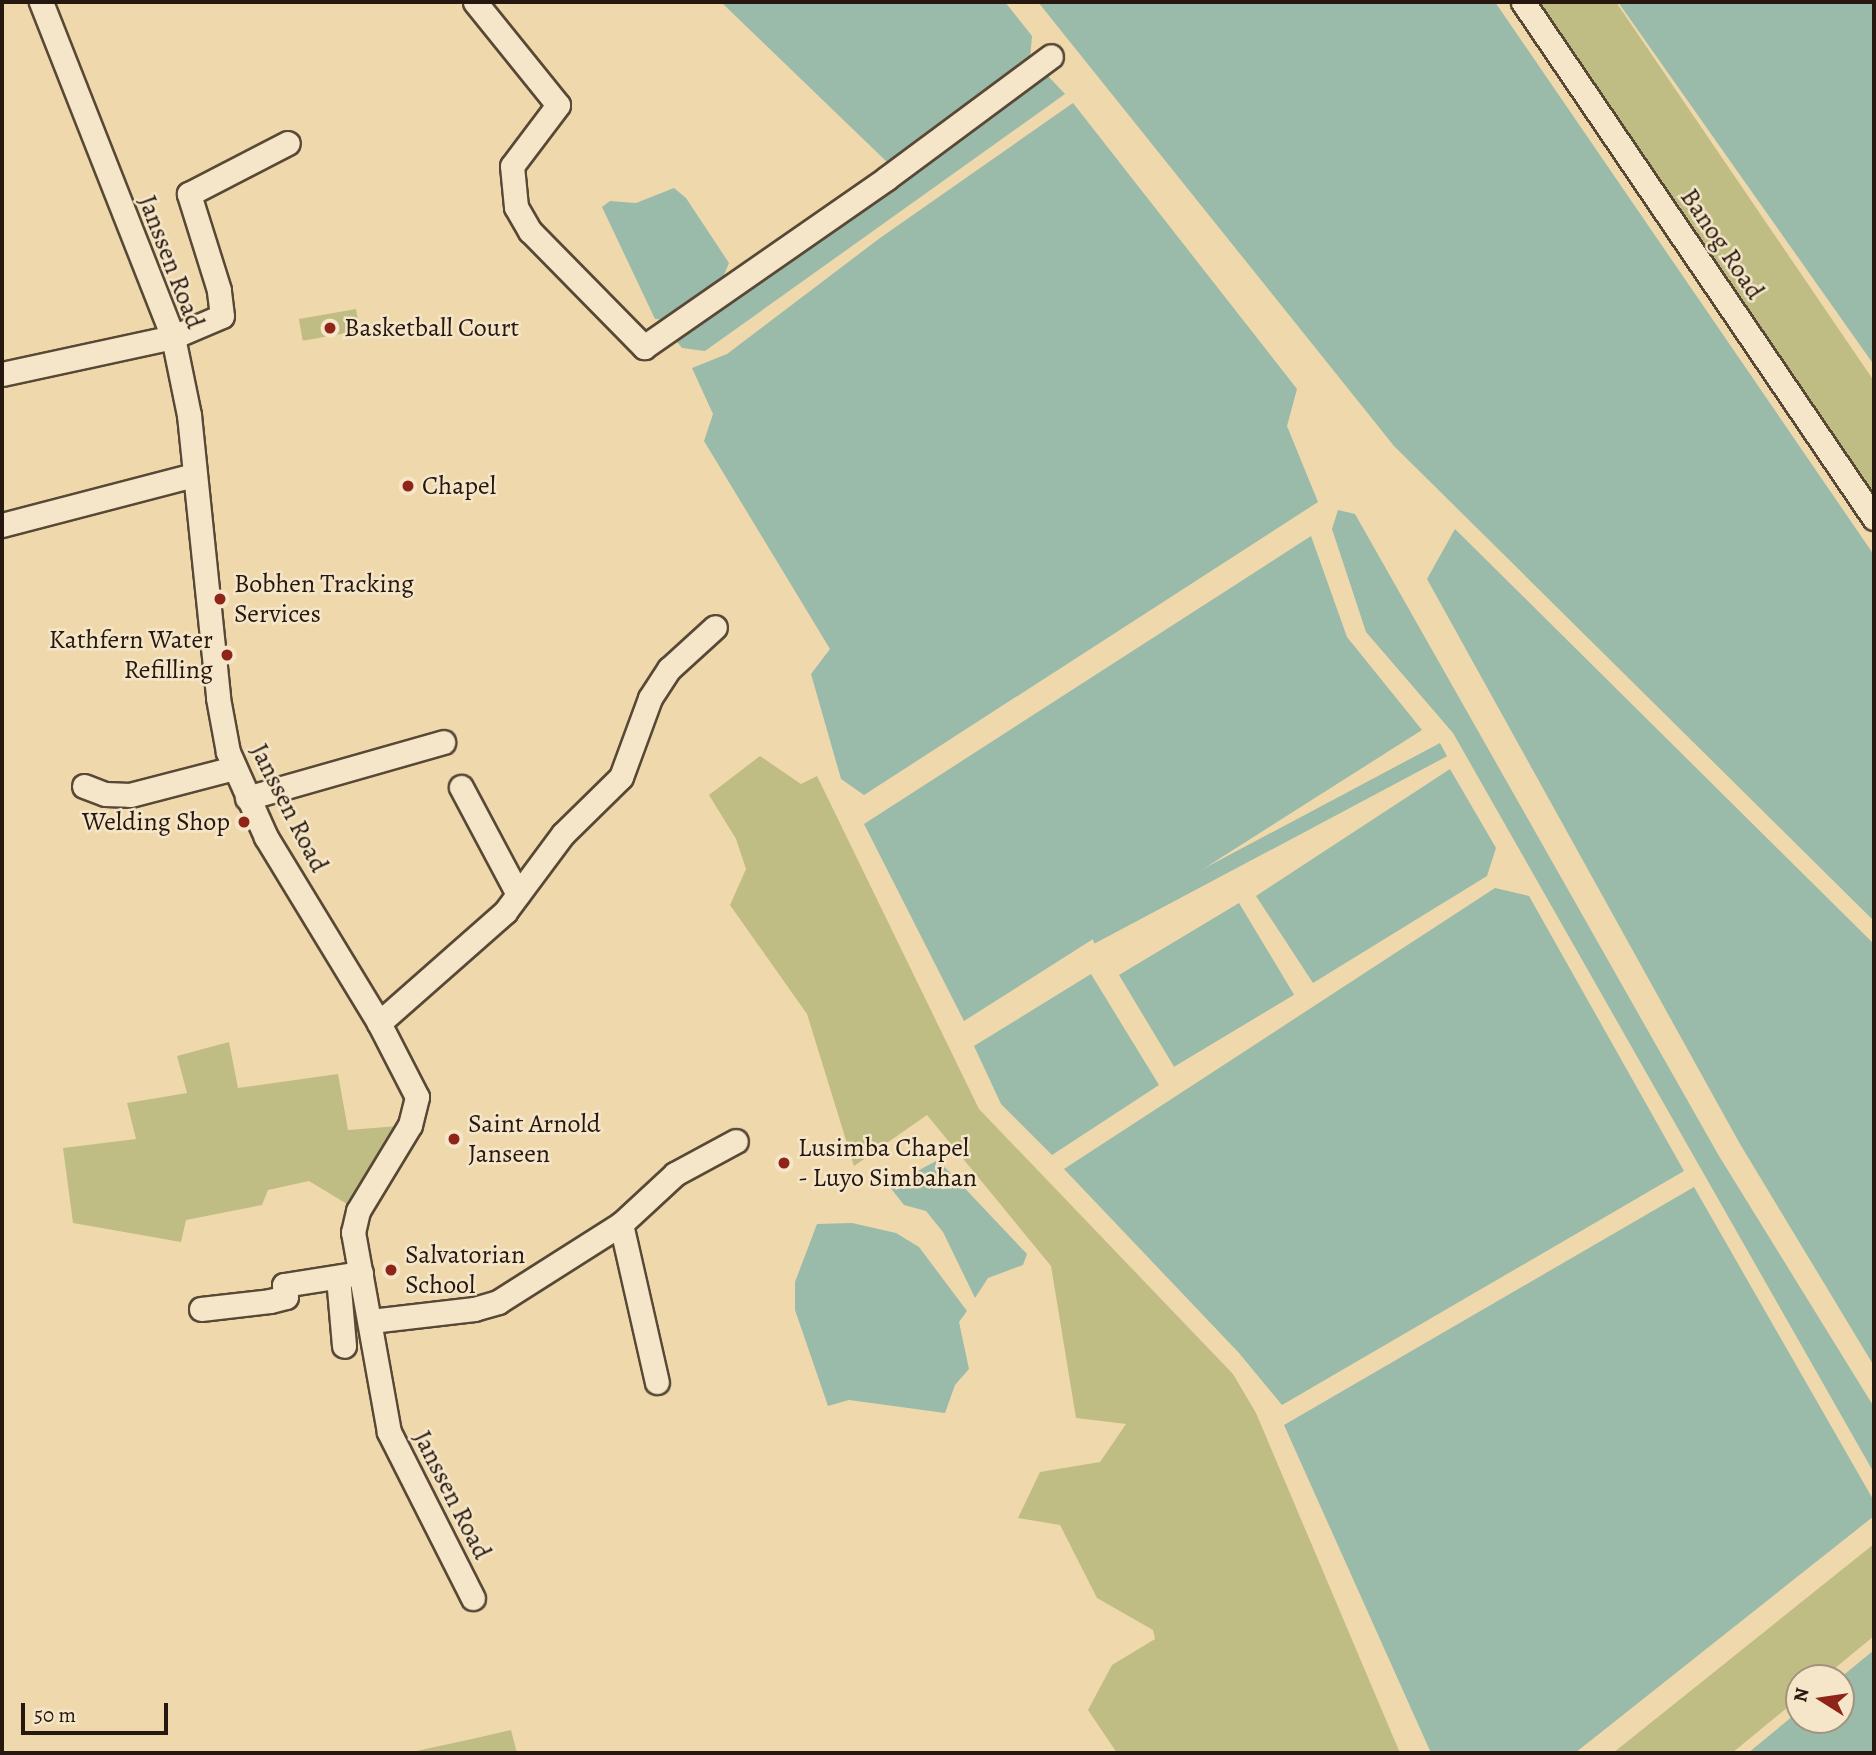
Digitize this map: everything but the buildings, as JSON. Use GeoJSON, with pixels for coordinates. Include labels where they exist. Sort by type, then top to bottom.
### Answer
{"type":"FeatureCollection","features":[{"type":"Feature","properties":{"kind":"street","name":"Janssen Road"},"geometry":{"type":"LineString","coordinates":[[41,2],[173,337],[189,415],[218,698],[234,768],[247,798],[379,1023],[417,1097],[410,1125],[354,1220],[389,1432],[473,1598]]}},
{"type":"Feature","properties":{"kind":"street"},"geometry":{"type":"LineString","coordinates":[[475,2],[558,105],[512,166],[516,207],[530,231],[645,348],[876,186],[1051,56]]}},
{"type":"Feature","properties":{"kind":"street","name":"Banog Road"},"geometry":{"type":"LineString","coordinates":[[1523,2],[1874,518]]}},
{"type":"Feature","properties":{"kind":"street"},"geometry":{"type":"LineString","coordinates":[[2,374],[173,337],[222,316],[223,309],[189,194],[288,143]]}},
{"type":"Feature","properties":{"kind":"street"},"geometry":{"type":"LineString","coordinates":[[2,525],[194,475]]}},
{"type":"Feature","properties":{"kind":"street"},"geometry":{"type":"LineString","coordinates":[[379,1023],[505,912],[563,834],[621,778],[650,698],[669,670],[715,627]]}},
{"type":"Feature","properties":{"kind":"street"},"geometry":{"type":"LineString","coordinates":[[247,798],[443,742]]}},
{"type":"Feature","properties":{"kind":"street"},"geometry":{"type":"LineString","coordinates":[[83,786],[105,794],[130,795],[234,768]]}},
{"type":"Feature","properties":{"kind":"street"},"geometry":{"type":"LineString","coordinates":[[461,787],[518,894]]}},
{"type":"Feature","properties":{"kind":"street"},"geometry":{"type":"LineString","coordinates":[[371,1321],[474,1310],[498,1302],[621,1224],[675,1174],[736,1141]]}},
{"type":"Feature","properties":{"kind":"street"},"geometry":{"type":"LineString","coordinates":[[621,1224],[657,1382]]}},
{"type":"Feature","properties":{"kind":"street"},"geometry":{"type":"LineString","coordinates":[[201,1309],[270,1301],[286,1297],[284,1285],[361,1273]]}},
{"type":"Feature","properties":{"kind":"street"},"geometry":{"type":"LineString","coordinates":[[338,1277],[344,1346]]}},
{"type":"Feature","properties":{"kind":"shaded area"},"geometry":{"type":"Polygon","coordinates":[[[721,2],[1005,2],[1032,36],[1030,59],[887,162],[721,2]]]}},
{"type":"Feature","properties":{"kind":"shaded area"},"geometry":{"type":"Polygon","coordinates":[[[1038,2],[1495,2],[1874,555],[1874,921],[1394,446],[1038,2]]]}},
{"type":"Feature","properties":{"kind":"shaded area"},"geometry":{"type":"Polygon","coordinates":[[[1532,2],[1616,2],[1874,381],[1874,502],[1532,2]]]}},
{"type":"Feature","properties":{"kind":"shaded area"},"geometry":{"type":"Polygon","coordinates":[[[1618,2],[1874,2],[1874,365],[1618,2]]]}},
{"type":"Feature","properties":{"kind":"shaded area"},"geometry":{"type":"Polygon","coordinates":[[[1048,76],[1065,94],[705,351],[682,348],[673,337],[1048,76]]]}},
{"type":"Feature","properties":{"kind":"shaded area"},"geometry":{"type":"Polygon","coordinates":[[[1073,103],[1297,389],[1287,426],[1318,502],[864,795],[841,779],[811,674],[830,649],[704,441],[713,414],[692,368],[727,354],[880,238],[1073,103]]]}},
{"type":"Feature","properties":{"kind":"shaded area"},"geometry":{"type":"Polygon","coordinates":[[[674,188],[686,198],[729,263],[718,289],[668,320],[655,319],[602,207],[610,201],[636,203],[674,188]]]}},
{"type":"Feature","properties":{"kind":"shaded area","name":"Basketball Court"},"geometry":{"type":"Polygon","coordinates":[[[356,309],[360,331],[303,341],[299,319],[356,309]]]}},
{"type":"Feature","properties":{"kind":"shaded area"},"geometry":{"type":"Polygon","coordinates":[[[1338,510],[1355,514],[1719,1156],[1874,1407],[1874,1473],[1453,733],[1366,632],[1332,529],[1338,510]]]}},
{"type":"Feature","properties":{"kind":"shaded area"},"geometry":{"type":"Polygon","coordinates":[[[1455,529],[1874,944],[1874,1366],[1740,1144],[1427,579],[1455,529]]]}},
{"type":"Feature","properties":{"kind":"shaded area"},"geometry":{"type":"Polygon","coordinates":[[[1311,536],[1347,637],[1422,730],[964,1021],[864,824],[1311,536]]]}},
{"type":"Feature","properties":{"kind":"shaded area"},"geometry":{"type":"Polygon","coordinates":[[[1440,743],[1447,756],[1095,944],[1088,930],[1440,743]]]}},
{"type":"Feature","properties":{"kind":"shaded area"},"geometry":{"type":"Polygon","coordinates":[[[760,756],[801,784],[817,776],[979,1109],[1233,1374],[1256,1413],[1400,1753],[1117,1753],[1088,1710],[1112,1665],[1155,1639],[1153,1630],[1097,1598],[1060,1525],[1018,1518],[1040,1472],[1100,1462],[1126,1424],[1076,1418],[1051,1266],[927,1115],[854,1166],[807,1014],[730,905],[746,869],[736,839],[709,795],[760,756]]]}},
{"type":"Feature","properties":{"kind":"shaded area"},"geometry":{"type":"Polygon","coordinates":[[[1450,769],[1496,848],[1487,876],[1313,983],[1256,896],[1450,769]]]}},
{"type":"Feature","properties":{"kind":"shaded area"},"geometry":{"type":"Polygon","coordinates":[[[1495,888],[1529,896],[1684,1171],[1282,1405],[1239,1353],[1064,1169],[1495,888]]]}},
{"type":"Feature","properties":{"kind":"shaded area"},"geometry":{"type":"Polygon","coordinates":[[[1239,903],[1294,995],[1174,1067],[1119,975],[1239,903]]]}},
{"type":"Feature","properties":{"kind":"shaded area"},"geometry":{"type":"Polygon","coordinates":[[[1091,974],[1159,1085],[1052,1155],[1001,1104],[974,1046],[1091,974]]]}},
{"type":"Feature","properties":{"kind":"shaded area"},"geometry":{"type":"Polygon","coordinates":[[[229,1042],[238,1088],[338,1074],[348,1130],[398,1126],[347,1204],[309,1181],[268,1190],[262,1205],[186,1220],[181,1242],[73,1223],[63,1148],[136,1139],[127,1103],[187,1093],[177,1056],[229,1042]]]}},
{"type":"Feature","properties":{"kind":"shaded area"},"geometry":{"type":"Polygon","coordinates":[[[938,1160],[1027,1254],[1023,1265],[988,1278],[975,1298],[943,1232],[926,1211],[904,1205],[889,1186],[938,1160]]]}},
{"type":"Feature","properties":{"kind":"shaded area"},"geometry":{"type":"Polygon","coordinates":[[[1694,1187],[1874,1501],[1874,1516],[1575,1753],[1431,1753],[1284,1425],[1694,1187]]]}},
{"type":"Feature","properties":{"kind":"shaded area"},"geometry":{"type":"Polygon","coordinates":[[[852,1223],[896,1233],[919,1247],[967,1311],[959,1322],[969,1369],[955,1385],[945,1413],[849,1400],[828,1406],[795,1310],[795,1282],[817,1224],[852,1223]]]}},
{"type":"Feature","properties":{"kind":"shaded area"},"geometry":{"type":"Polygon","coordinates":[[[1874,1544],[1874,1636],[1840,1664],[1785,1664],[1785,1709],[1732,1753],[1613,1753],[1874,1544]]]}},
{"type":"Feature","properties":{"kind":"shaded area"},"geometry":{"type":"Polygon","coordinates":[[[1874,1650],[1874,1753],[1748,1753],[1785,1723],[1785,1734],[1855,1734],[1855,1666],[1874,1650]]]}},
{"type":"Feature","properties":{"kind":"shaded area"},"geometry":{"type":"Polygon","coordinates":[[[511,1730],[517,1753],[407,1753],[472,1739],[511,1730]]]}},
{"type":"Feature","properties":{"kind":"place","name":"Basketball Court"},"geometry":{"type":"Point","coordinates":[330,328]}},
{"type":"Feature","properties":{"kind":"place","name":"Chapel"},"geometry":{"type":"Point","coordinates":[408,486]}},
{"type":"Feature","properties":{"kind":"place","name":"Bobhen Tracking Services"},"geometry":{"type":"Point","coordinates":[220,599]}},
{"type":"Feature","properties":{"kind":"place","name":"Kathfern Water Refilling"},"geometry":{"type":"Point","coordinates":[227,655]}},
{"type":"Feature","properties":{"kind":"place","name":"Welding Shop"},"geometry":{"type":"Point","coordinates":[244,822]}},
{"type":"Feature","properties":{"kind":"place","name":"Saint Arnold Janseen"},"geometry":{"type":"Point","coordinates":[454,1139]}},
{"type":"Feature","properties":{"kind":"place","name":"Lusimba Chapel - Luyo Simbahan"},"geometry":{"type":"Point","coordinates":[784,1163]}},
{"type":"Feature","properties":{"kind":"place","name":"Salvatorian School"},"geometry":{"type":"Point","coordinates":[391,1270]}}]}
